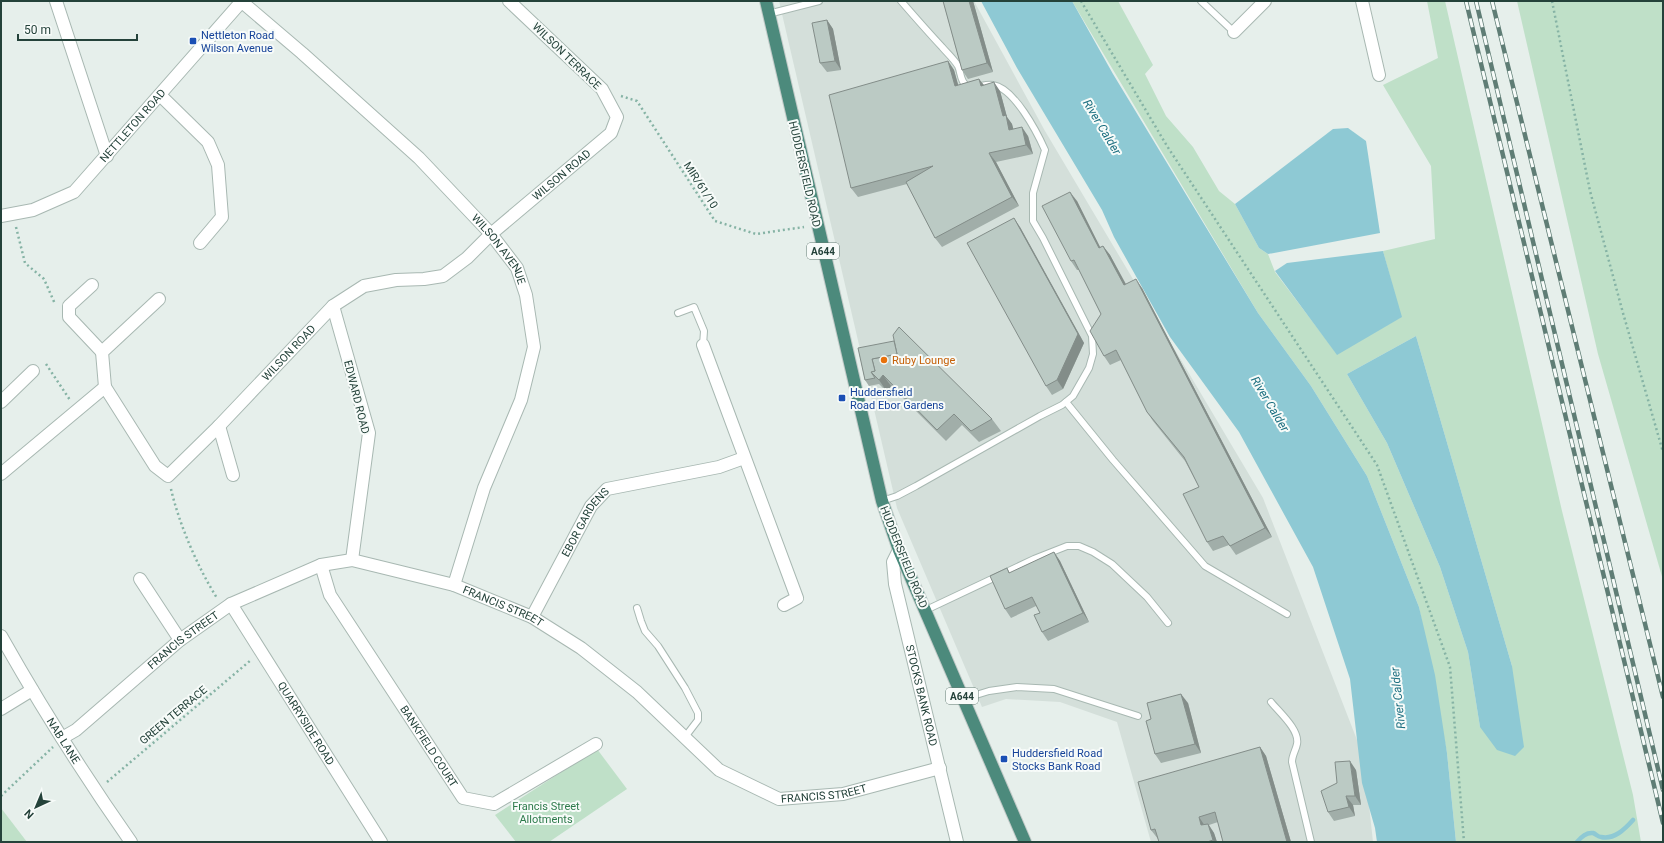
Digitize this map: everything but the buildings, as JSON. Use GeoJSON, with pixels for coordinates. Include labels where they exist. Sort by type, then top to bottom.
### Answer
{"type":"FeatureCollection","features":[{"type":"Feature","properties":{"kind":"highway","name":"HUDDERSFIELD ROAD"},"geometry":{"type":"LineString","coordinates":[[766,1],[882,501],[899,550],[1025,842]]}},
{"type":"Feature","properties":{"kind":"street"},"geometry":{"type":"LineString","coordinates":[[56,1],[107,156]]}},
{"type":"Feature","properties":{"kind":"street","name":"WILSON TERRACE"},"geometry":{"type":"LineString","coordinates":[[509,1],[602,89],[617,117]]}},
{"type":"Feature","properties":{"kind":"street"},"geometry":{"type":"LineString","coordinates":[[1234,32],[1265,1]]}},
{"type":"Feature","properties":{"kind":"street"},"geometry":{"type":"LineString","coordinates":[[1362,1],[1378,75]]}},
{"type":"Feature","properties":{"kind":"street","name":"NETTLETON ROAD"},"geometry":{"type":"LineString","coordinates":[[7,215],[33,210],[74,192],[242,2]]}},
{"type":"Feature","properties":{"kind":"street","name":"WILSON AVENUE"},"geometry":{"type":"LineString","coordinates":[[242,2],[302,53],[419,158],[492,234],[517,268],[526,295],[534,347],[521,400],[484,488],[454,585]]}},
{"type":"Feature","properties":{"kind":"street"},"geometry":{"type":"LineString","coordinates":[[160,95],[208,142],[218,165],[222,217],[200,242]]}},
{"type":"Feature","properties":{"kind":"street","name":"WILSON ROAD"},"geometry":{"type":"LineString","coordinates":[[168,476],[219,426],[333,306],[364,286],[396,280],[424,279],[443,276],[467,258],[492,234],[610,134],[617,117]]}},
{"type":"Feature","properties":{"kind":"street"},"geometry":{"type":"LineString","coordinates":[[92,285],[69,306],[69,317],[102,352],[105,387],[155,466],[168,476]]}},
{"type":"Feature","properties":{"kind":"street"},"geometry":{"type":"LineString","coordinates":[[102,352],[158,299]]}},
{"type":"Feature","properties":{"kind":"street","name":"EDWARD ROAD"},"geometry":{"type":"LineString","coordinates":[[333,306],[369,433],[352,560]]}},
{"type":"Feature","properties":{"kind":"street"},"geometry":{"type":"LineString","coordinates":[[703,345],[797,598],[784,606]]}},
{"type":"Feature","properties":{"kind":"street"},"geometry":{"type":"LineString","coordinates":[[1,402],[33,371]]}},
{"type":"Feature","properties":{"kind":"street"},"geometry":{"type":"LineString","coordinates":[[1,474],[105,387]]}},
{"type":"Feature","properties":{"kind":"street"},"geometry":{"type":"LineString","coordinates":[[219,426],[232,475]]}},
{"type":"Feature","properties":{"kind":"street","name":"EBOR GARDENS"},"geometry":{"type":"LineString","coordinates":[[532,618],[591,506],[607,489],[719,467],[744,458]]}},
{"type":"Feature","properties":{"kind":"street","name":"STOCKS BANK ROAD"},"geometry":{"type":"LineString","coordinates":[[899,550],[892,562],[895,584],[957,842]]}},
{"type":"Feature","properties":{"kind":"street","name":"FRANCIS STREET"},"geometry":{"type":"LineString","coordinates":[[62,738],[76,730],[180,640],[228,607],[321,565],[352,560],[454,585],[532,618],[581,648],[636,692],[719,770],[779,799],[843,794],[940,768]]}},
{"type":"Feature","properties":{"kind":"street","name":"BANKFIELD COURT"},"geometry":{"type":"LineString","coordinates":[[321,565],[330,595],[463,798],[494,804],[596,744]]}},
{"type":"Feature","properties":{"kind":"street"},"geometry":{"type":"LineString","coordinates":[[140,579],[180,640]]}},
{"type":"Feature","properties":{"kind":"street","name":"QUARRYSIDE ROAD"},"geometry":{"type":"LineString","coordinates":[[228,607],[261,651],[381,842]]}},
{"type":"Feature","properties":{"kind":"street","name":"NAB LANE"},"geometry":{"type":"LineString","coordinates":[[1,636],[62,738],[131,842]]}},
{"type":"Feature","properties":{"kind":"street"},"geometry":{"type":"LineString","coordinates":[[1,709],[32,690]]}},
{"type":"Feature","properties":{"kind":"lane"},"geometry":{"type":"LineString","coordinates":[[768,14],[819,1]]}},
{"type":"Feature","properties":{"kind":"lane"},"geometry":{"type":"LineString","coordinates":[[882,501],[897,496],[916,486],[1066,402],[1073,396],[1089,368],[1093,354],[1092,336],[1033,221],[1033,193],[1045,150],[1036,130],[1013,98],[1004,90],[994,85],[984,85],[970,88],[966,86],[962,82],[958,66],[901,1]]}},
{"type":"Feature","properties":{"kind":"lane"},"geometry":{"type":"LineString","coordinates":[[1201,1],[1234,32]]}},
{"type":"Feature","properties":{"kind":"lane"},"geometry":{"type":"LineString","coordinates":[[678,313],[694,307],[704,331],[703,345]]}},
{"type":"Feature","properties":{"kind":"lane"},"geometry":{"type":"LineString","coordinates":[[1066,402],[1113,460],[1205,566],[1287,614]]}},
{"type":"Feature","properties":{"kind":"lane"},"geometry":{"type":"LineString","coordinates":[[926,610],[1067,546],[1079,546],[1093,552],[1112,564],[1147,597],[1168,623]]}},
{"type":"Feature","properties":{"kind":"lane"},"geometry":{"type":"LineString","coordinates":[[637,608],[640,621],[645,631],[658,646],[685,688],[698,713],[698,720],[685,737]]}},
{"type":"Feature","properties":{"kind":"lane"},"geometry":{"type":"LineString","coordinates":[[963,699],[989,691],[1017,687],[1054,689],[1138,716]]}},
{"type":"Feature","properties":{"kind":"lane"},"geometry":{"type":"LineString","coordinates":[[1271,702],[1294,729],[1298,737],[1298,743],[1292,756],[1292,762],[1311,842]]}},
{"type":"Feature","properties":{"kind":"path"},"geometry":{"type":"LineString","coordinates":[[1081,1],[1167,146],[1377,465],[1450,667],[1464,842]]}},
{"type":"Feature","properties":{"kind":"path"},"geometry":{"type":"LineString","coordinates":[[1552,1],[1590,191],[1663,452]]}},
{"type":"Feature","properties":{"kind":"path","name":"MIR/61/10"},"geometry":{"type":"LineString","coordinates":[[602,89],[637,102],[715,220],[756,234],[817,225]]}},
{"type":"Feature","properties":{"kind":"path"},"geometry":{"type":"LineString","coordinates":[[7,215],[25,262],[44,279],[57,308]]}},
{"type":"Feature","properties":{"kind":"path"},"geometry":{"type":"LineString","coordinates":[[33,371],[44,362],[77,410]]}},
{"type":"Feature","properties":{"kind":"path"},"geometry":{"type":"LineString","coordinates":[[168,476],[175,508],[203,574],[228,607]]}},
{"type":"Feature","properties":{"kind":"path","name":"GREEN TERRACE"},"geometry":{"type":"LineString","coordinates":[[96,791],[261,651]]}},
{"type":"Feature","properties":{"kind":"path"},"geometry":{"type":"LineString","coordinates":[[1,796],[62,738]]}},
{"type":"Feature","properties":{"kind":"shaded area"},"geometry":{"type":"Polygon","coordinates":[[[779,1],[974,1],[1045,131],[1263,498],[1364,758],[1373,842],[1151,842],[1117,722],[1060,702],[1006,699],[982,707],[897,508],[779,1]]]}},
{"type":"Feature","properties":{"kind":"green space"},"geometry":{"type":"Polygon","coordinates":[[[1072,1],[1118,1],[1153,65],[1145,74],[1166,116],[1193,147],[1219,191],[1235,204],[1259,248],[1268,254],[1275,272],[1337,354],[1401,317],[1383,251],[1435,239],[1431,166],[1383,85],[1438,58],[1427,1],[1445,1],[1562,511],[1633,795],[1641,842],[1456,842],[1447,753],[1419,607],[1367,476],[1311,386],[1258,313],[1072,1]],[[1416,336],[1347,374],[1387,443],[1440,567],[1468,652],[1480,727],[1512,666],[1416,336]]]}},
{"type":"Feature","properties":{"kind":"green space"},"geometry":{"type":"Polygon","coordinates":[[[1517,1],[1663,1],[1663,580],[1598,354],[1517,1]]]}},
{"type":"Feature","properties":{"kind":"green space","name":"Francis Street Allotments"},"geometry":{"type":"Polygon","coordinates":[[[597,749],[627,789],[549,842],[516,842],[495,815],[597,749]]]}},
{"type":"Feature","properties":{"kind":"green space"},"geometry":{"type":"Polygon","coordinates":[[[1,808],[27,842],[1,842],[1,808]]]}},
{"type":"Feature","properties":{"kind":"water","name":"River Calder"},"geometry":{"type":"Polygon","coordinates":[[[981,1],[1072,1],[1113,74],[1258,313],[1311,386],[1367,476],[1419,607],[1435,675],[1447,753],[1456,842],[1377,842],[1375,828],[1362,783],[1350,679],[1313,567],[1239,432],[1170,337],[1114,237],[1102,210],[1017,68],[981,1]]]}},
{"type":"Feature","properties":{"kind":"water"},"geometry":{"type":"Polygon","coordinates":[[[1348,128],[1366,141],[1380,233],[1268,254],[1259,248],[1235,204],[1333,129],[1348,128]]]}},
{"type":"Feature","properties":{"kind":"water"},"geometry":{"type":"Polygon","coordinates":[[[1383,251],[1402,317],[1337,355],[1275,271],[1287,263],[1383,251]]]}},
{"type":"Feature","properties":{"kind":"water"},"geometry":{"type":"Polygon","coordinates":[[[1416,336],[1512,666],[1524,747],[1515,756],[1497,750],[1480,727],[1468,652],[1440,567],[1387,443],[1347,374],[1416,336]]]}},
{"type":"Feature","properties":{"kind":"waterway"},"geometry":{"type":"LineString","coordinates":[[1577,842],[1588,833],[1593,833],[1599,837],[1610,837],[1623,830],[1633,820]]}},
{"type":"Feature","properties":{"kind":"railway"},"geometry":{"type":"LineString","coordinates":[[1466,1],[1663,823]]}},
{"type":"Feature","properties":{"kind":"railway"},"geometry":{"type":"LineString","coordinates":[[1476,1],[1663,790]]}},
{"type":"Feature","properties":{"kind":"railway"},"geometry":{"type":"LineString","coordinates":[[1492,1],[1663,697]]}},
{"type":"Feature","properties":{"kind":"place","name":"Nettleton Road Wilson Avenue"},"geometry":{"type":"Point","coordinates":[193,41]}},
{"type":"Feature","properties":{"kind":"place","name":"Ruby Lounge"},"geometry":{"type":"Point","coordinates":[884,360]}},
{"type":"Feature","properties":{"kind":"place","name":"Huddersfield Road Ebor Gardens"},"geometry":{"type":"Point","coordinates":[842,398]}},
{"type":"Feature","properties":{"kind":"place","name":"Huddersfield Road Stocks Bank Road"},"geometry":{"type":"Point","coordinates":[1004,759]}}]}
